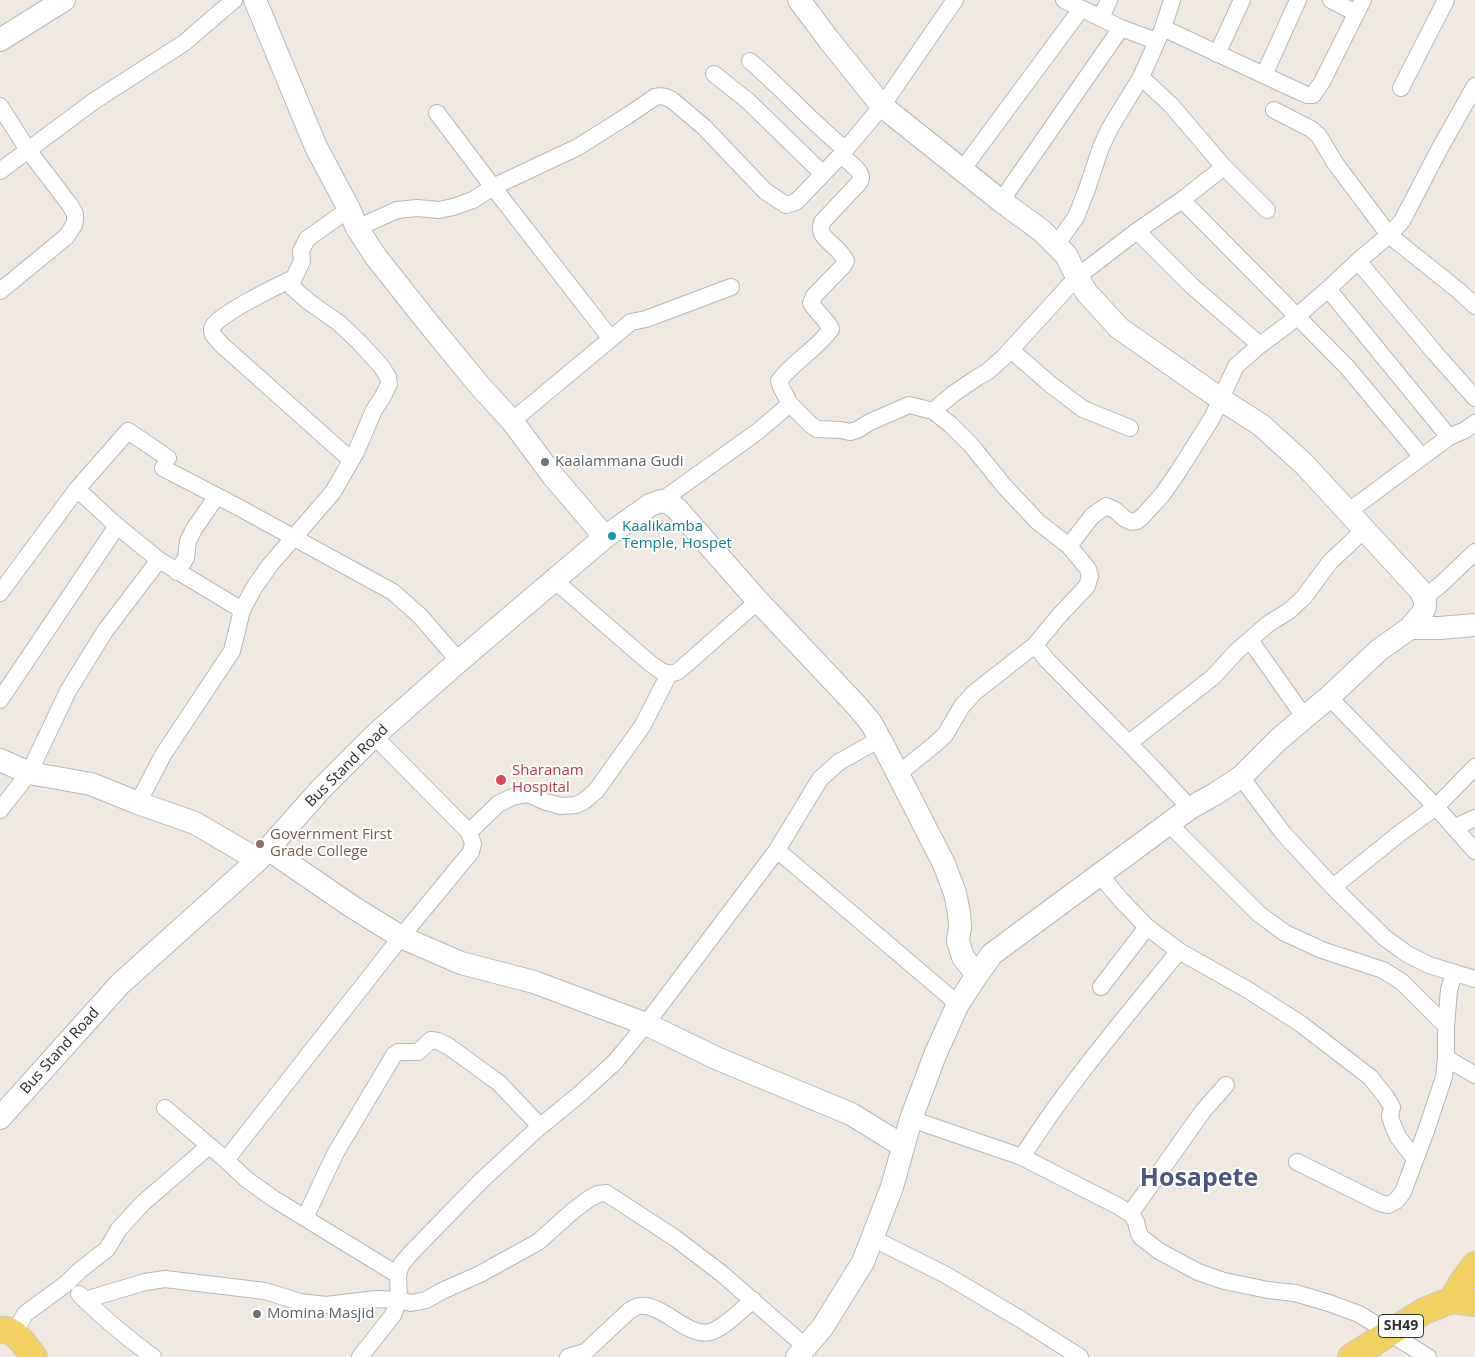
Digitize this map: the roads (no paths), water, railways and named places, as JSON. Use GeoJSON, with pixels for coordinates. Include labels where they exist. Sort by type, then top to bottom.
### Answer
{"type":"FeatureCollection","features":[{"type":"Feature","properties":{"kind":"main road","name":"SH49"},"geometry":{"type":"LineString","coordinates":[[1351,1357],[1424,1311],[1464,1302],[1461,1284],[1475,1265]]}},
{"type":"Feature","properties":{"kind":"main road"},"geometry":{"type":"LineString","coordinates":[[8,1333],[34,1357]]}},
{"type":"Feature","properties":{"kind":"street"},"geometry":{"type":"LineString","coordinates":[[0,40],[64,0]]}},
{"type":"Feature","properties":{"kind":"street"},"geometry":{"type":"LineString","coordinates":[[0,171],[94,100],[184,43],[234,0]]}},
{"type":"Feature","properties":{"kind":"street"},"geometry":{"type":"LineString","coordinates":[[255,0],[316,147],[353,218],[376,257],[479,385],[512,420],[553,476],[605,536]]}},
{"type":"Feature","properties":{"kind":"street"},"geometry":{"type":"LineString","coordinates":[[85,1300],[145,1282],[166,1279],[265,1291],[300,1302],[326,1305],[376,1299],[399,1300],[411,1303],[426,1300],[480,1274],[538,1242],[590,1198],[606,1193],[675,1238],[722,1273],[753,1300],[801,1352],[822,1328],[863,1262],[892,1187],[910,1119],[935,1055],[958,1004],[992,954],[1190,808],[1241,777],[1278,740],[1380,650],[1410,628],[1425,608],[1425,597],[1419,589],[1304,464],[1261,425],[1119,328],[1087,293],[1066,255],[1042,231],[1001,201],[882,106],[799,0]]}},
{"type":"Feature","properties":{"kind":"street"},"geometry":{"type":"LineString","coordinates":[[138,803],[163,755],[232,651],[242,610],[254,586],[333,492],[389,384],[388,377],[381,366],[359,342],[339,323],[295,291],[292,284],[296,272],[301,265],[301,250],[307,239],[353,218],[417,208],[439,210],[473,200],[493,187],[578,147],[655,97],[660,96],[672,100],[704,127],[765,191],[779,202],[786,205],[796,202],[843,152],[882,106],[955,0]]}},
{"type":"Feature","properties":{"kind":"street"},"geometry":{"type":"LineString","coordinates":[[1064,0],[1121,28],[1160,35],[1217,54],[1298,91],[1313,95],[1322,82],[1360,6],[1331,0]]}},
{"type":"Feature","properties":{"kind":"street"},"geometry":{"type":"LineString","coordinates":[[1101,17],[1109,0]]}},
{"type":"Feature","properties":{"kind":"street"},"geometry":{"type":"LineString","coordinates":[[1056,245],[1076,217],[1101,147],[1110,128],[1141,77],[1160,35],[1172,0]]}},
{"type":"Feature","properties":{"kind":"street"},"geometry":{"type":"LineString","coordinates":[[1217,54],[1242,0]]}},
{"type":"Feature","properties":{"kind":"street"},"geometry":{"type":"LineString","coordinates":[[1264,75],[1298,0]]}},
{"type":"Feature","properties":{"kind":"street"},"geometry":{"type":"LineString","coordinates":[[1401,88],[1446,0]]}},
{"type":"Feature","properties":{"kind":"street"},"geometry":{"type":"LineString","coordinates":[[962,170],[1081,9]]}},
{"type":"Feature","properties":{"kind":"street"},"geometry":{"type":"LineString","coordinates":[[1001,201],[1121,28]]}},
{"type":"Feature","properties":{"kind":"street"},"geometry":{"type":"LineString","coordinates":[[750,61],[768,76],[825,133],[843,152],[861,176],[857,185],[822,222],[820,230],[823,236],[844,255],[846,261],[814,296],[811,303],[831,329],[826,337],[779,380],[790,404],[817,429],[850,432],[909,405],[934,411],[950,424],[970,445],[1005,487],[1038,522],[1069,546],[1088,569],[1090,576],[1087,586],[1035,645],[975,692],[962,706],[945,736],[898,774]]}},
{"type":"Feature","properties":{"kind":"street"},"geometry":{"type":"LineString","coordinates":[[714,74],[748,101],[822,174]]}},
{"type":"Feature","properties":{"kind":"street"},"geometry":{"type":"LineString","coordinates":[[1141,77],[1171,105],[1224,168],[1266,210]]}},
{"type":"Feature","properties":{"kind":"street"},"geometry":{"type":"LineString","coordinates":[[1069,546],[1092,516],[1106,506],[1132,522],[1142,517],[1162,495],[1212,418],[1222,400],[1236,366],[1328,289],[1402,221],[1475,86]]}},
{"type":"Feature","properties":{"kind":"street"},"geometry":{"type":"LineString","coordinates":[[0,106],[28,150],[75,214],[74,226],[66,237],[0,291]]}},
{"type":"Feature","properties":{"kind":"street"},"geometry":{"type":"LineString","coordinates":[[1274,110],[1311,129],[1319,136],[1335,163],[1388,235],[1459,291],[1475,306]]}},
{"type":"Feature","properties":{"kind":"street"},"geometry":{"type":"LineString","coordinates":[[437,113],[611,339]]}},
{"type":"Feature","properties":{"kind":"street"},"geometry":{"type":"LineString","coordinates":[[934,411],[953,394],[988,372],[1011,350],[1077,278],[1137,231],[1224,168]]}},
{"type":"Feature","properties":{"kind":"street"},"geometry":{"type":"LineString","coordinates":[[1182,200],[1357,378],[1422,457]]}},
{"type":"Feature","properties":{"kind":"street"},"geometry":{"type":"LineString","coordinates":[[1137,231],[1191,285],[1260,345]]}},
{"type":"Feature","properties":{"kind":"street"},"geometry":{"type":"LineString","coordinates":[[1358,260],[1475,398]]}},
{"type":"Feature","properties":{"kind":"street"},"geometry":{"type":"LineString","coordinates":[[294,278],[259,295],[214,323],[211,327],[212,332],[222,345],[351,460]]}},
{"type":"Feature","properties":{"kind":"street"},"geometry":{"type":"LineString","coordinates":[[512,420],[631,322],[646,319],[731,287]]}},
{"type":"Feature","properties":{"kind":"street"},"geometry":{"type":"LineString","coordinates":[[1328,289],[1449,437]]}},
{"type":"Feature","properties":{"kind":"street"},"geometry":{"type":"LineString","coordinates":[[1011,350],[1050,384],[1083,409],[1130,428]]}},
{"type":"Feature","properties":{"kind":"street"},"geometry":{"type":"LineString","coordinates":[[661,501],[757,432],[790,404]]}},
{"type":"Feature","properties":{"kind":"street"},"geometry":{"type":"LineString","coordinates":[[1349,511],[1449,437],[1475,424]]}},
{"type":"Feature","properties":{"kind":"street"},"geometry":{"type":"LineString","coordinates":[[0,593],[77,488],[128,431],[165,463],[217,496],[393,592],[420,616],[458,661]]}},
{"type":"Feature","properties":{"kind":"street"},"geometry":{"type":"LineString","coordinates":[[77,488],[117,526],[159,560],[242,610]]}},
{"type":"Feature","properties":{"kind":"street"},"geometry":{"type":"LineString","coordinates":[[177,572],[186,558],[188,541],[194,529],[217,496]]}},
{"type":"Feature","properties":{"kind":"street"},"geometry":{"type":"LineString","coordinates":[[661,501],[669,503],[677,509],[758,601],[871,723],[944,864],[955,893],[959,913],[958,941],[963,957],[977,975]]}},
{"type":"Feature","properties":{"kind":"street","name":"Bus Stand Road"},"geometry":{"type":"LineString","coordinates":[[0,1118],[120,984],[263,854],[321,789],[374,736],[458,661],[605,536],[650,505],[661,501]]}},
{"type":"Feature","properties":{"kind":"street"},"geometry":{"type":"LineString","coordinates":[[0,700],[117,526]]}},
{"type":"Feature","properties":{"kind":"street"},"geometry":{"type":"LineString","coordinates":[[1129,743],[1213,677],[1237,651],[1268,624],[1289,612],[1330,562],[1365,529]]}},
{"type":"Feature","properties":{"kind":"street"},"geometry":{"type":"LineString","coordinates":[[1425,597],[1475,552]]}},
{"type":"Feature","properties":{"kind":"street"},"geometry":{"type":"LineString","coordinates":[[0,810],[29,773],[68,691],[105,631],[159,560]]}},
{"type":"Feature","properties":{"kind":"street"},"geometry":{"type":"LineString","coordinates":[[554,580],[651,664],[669,674],[677,672],[682,668],[758,601]]}},
{"type":"Feature","properties":{"kind":"street"},"geometry":{"type":"LineString","coordinates":[[1410,628],[1475,625]]}},
{"type":"Feature","properties":{"kind":"street"},"geometry":{"type":"LineString","coordinates":[[1250,640],[1305,718]]}},
{"type":"Feature","properties":{"kind":"street"},"geometry":{"type":"LineString","coordinates":[[1035,645],[1047,660],[1190,808]]}},
{"type":"Feature","properties":{"kind":"street"},"geometry":{"type":"LineString","coordinates":[[469,832],[498,804],[512,797],[528,794],[561,806],[576,805],[584,801],[596,791],[643,725],[669,674]]}},
{"type":"Feature","properties":{"kind":"street"},"geometry":{"type":"LineString","coordinates":[[1328,697],[1436,807],[1475,851]]}},
{"type":"Feature","properties":{"kind":"street"},"geometry":{"type":"LineString","coordinates":[[226,1160],[401,936],[470,852],[473,844],[469,832],[374,736]]}},
{"type":"Feature","properties":{"kind":"street"},"geometry":{"type":"LineString","coordinates":[[360,1357],[393,1315],[399,1300],[398,1275],[401,1265],[410,1254],[492,1171],[540,1126],[582,1093],[615,1062],[646,1024],[776,850],[820,780],[839,762],[880,739]]}},
{"type":"Feature","properties":{"kind":"street"},"geometry":{"type":"LineString","coordinates":[[0,760],[29,773],[91,784],[195,823],[263,854],[401,936],[461,963],[534,982],[646,1024],[716,1058],[850,1114],[903,1146]]}},
{"type":"Feature","properties":{"kind":"street"},"geometry":{"type":"LineString","coordinates":[[1333,887],[1400,833],[1436,807],[1475,767]]}},
{"type":"Feature","properties":{"kind":"street"},"geometry":{"type":"LineString","coordinates":[[1241,777],[1283,833],[1333,887],[1386,938],[1407,954],[1429,965],[1475,980]]}},
{"type":"Feature","properties":{"kind":"street"},"geometry":{"type":"LineString","coordinates":[[1456,830],[1462,824],[1475,818]]}},
{"type":"Feature","properties":{"kind":"street"},"geometry":{"type":"LineString","coordinates":[[1169,824],[1259,914],[1274,925],[1285,933],[1322,950],[1383,970],[1402,982],[1446,1026]]}},
{"type":"Feature","properties":{"kind":"street"},"geometry":{"type":"LineString","coordinates":[[776,850],[958,1004]]}},
{"type":"Feature","properties":{"kind":"street"},"geometry":{"type":"LineString","coordinates":[[1099,874],[1148,927],[1179,951],[1248,990],[1301,1024],[1370,1077],[1392,1107],[1390,1116],[1398,1137],[1415,1159]]}},
{"type":"Feature","properties":{"kind":"street"},"geometry":{"type":"LineString","coordinates":[[1101,987],[1148,927]]}},
{"type":"Feature","properties":{"kind":"street"},"geometry":{"type":"LineString","coordinates":[[1022,1157],[1062,1097],[1179,951]]}},
{"type":"Feature","properties":{"kind":"street"},"geometry":{"type":"LineString","coordinates":[[1297,1162],[1380,1203],[1388,1205],[1396,1201],[1403,1192],[1444,1077],[1449,990],[1454,974]]}},
{"type":"Feature","properties":{"kind":"street"},"geometry":{"type":"LineString","coordinates":[[305,1218],[351,1125],[394,1055],[398,1052],[418,1052],[432,1040],[443,1044],[499,1083],[540,1126]]}},
{"type":"Feature","properties":{"kind":"street"},"geometry":{"type":"LineString","coordinates":[[1446,1058],[1475,1075]]}},
{"type":"Feature","properties":{"kind":"street"},"geometry":{"type":"LineString","coordinates":[[1130,1214],[1203,1112],[1226,1086]]}},
{"type":"Feature","properties":{"kind":"street"},"geometry":{"type":"LineString","coordinates":[[165,1108],[246,1179],[274,1199],[398,1275]]}},
{"type":"Feature","properties":{"kind":"street"},"geometry":{"type":"LineString","coordinates":[[910,1119],[1022,1157],[1118,1206],[1130,1214],[1136,1222],[1142,1238],[1198,1272],[1224,1281],[1268,1290],[1295,1292],[1359,1314],[1428,1357]]}},
{"type":"Feature","properties":{"kind":"street"},"geometry":{"type":"LineString","coordinates":[[8,1333],[20,1323],[25,1314],[67,1283],[107,1249],[119,1229],[142,1203],[209,1146]]}},
{"type":"Feature","properties":{"kind":"street"},"geometry":{"type":"LineString","coordinates":[[872,1238],[946,1275],[1080,1357]]}},
{"type":"Feature","properties":{"kind":"street"},"geometry":{"type":"LineString","coordinates":[[67,1283],[129,1340],[153,1357]]}},
{"type":"Feature","properties":{"kind":"street"},"geometry":{"type":"LineString","coordinates":[[568,1357],[585,1352],[629,1311],[638,1306],[650,1306],[698,1332],[707,1333],[716,1330],[753,1300]]}},
{"type":"Feature","properties":{"kind":"place","name":"Kaalammana Gudi"},"geometry":{"type":"Point","coordinates":[545,462]}},
{"type":"Feature","properties":{"kind":"place","name":"Kaalikamba Temple, Hospet"},"geometry":{"type":"Point","coordinates":[612,536]}},
{"type":"Feature","properties":{"kind":"place","name":"Sharanam Hospital"},"geometry":{"type":"Point","coordinates":[501,780]}},
{"type":"Feature","properties":{"kind":"place","name":"Government First Grade College"},"geometry":{"type":"Point","coordinates":[260,844]}},
{"type":"Feature","properties":{"kind":"place","name":"Momina Masjid"},"geometry":{"type":"Point","coordinates":[257,1314]}},
{"type":"Feature","properties":{"kind":"district","name":"Hosapete"},"geometry":{"type":"Point","coordinates":[1199,1179]}}]}
